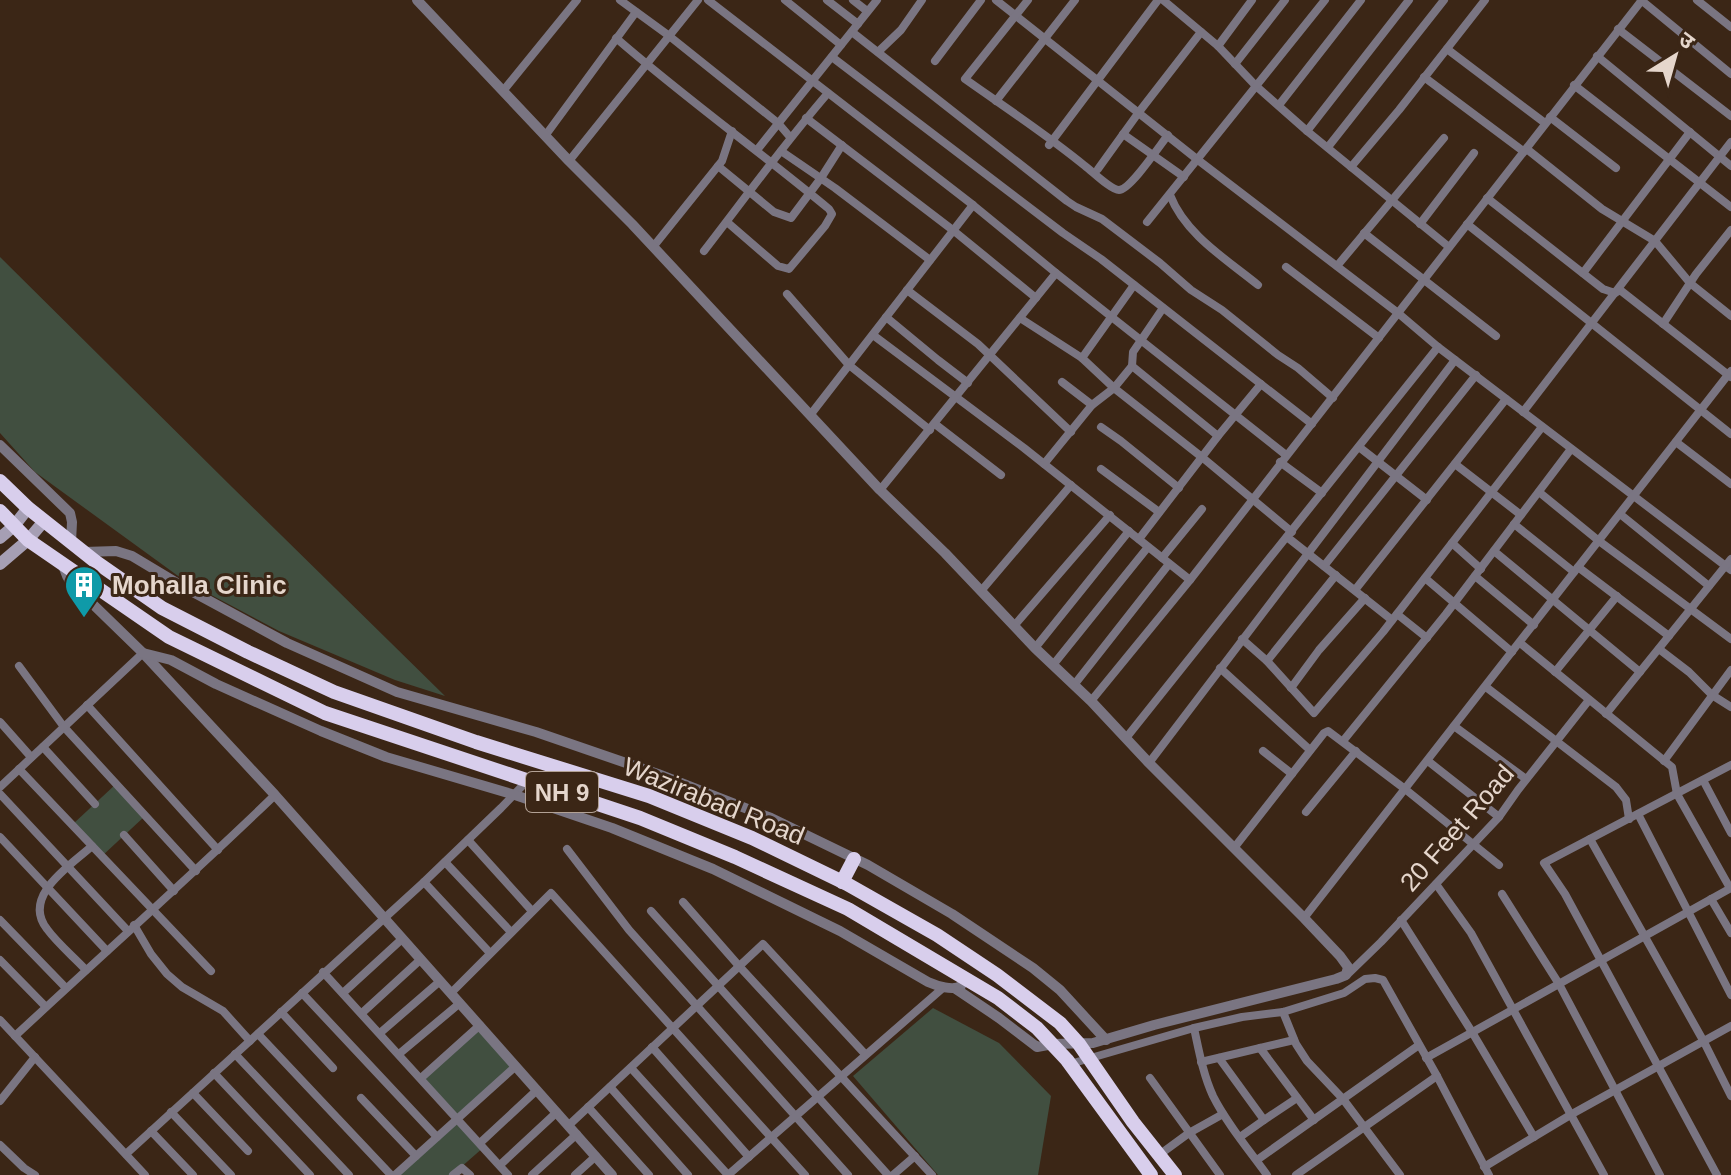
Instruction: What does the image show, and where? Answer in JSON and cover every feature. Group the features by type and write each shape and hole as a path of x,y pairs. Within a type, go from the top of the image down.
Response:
{"highway":[{"name":"Wazirabad Road","path":"0,481 44,521 162,608 248,652 334,692 476,742 649,796 752,838 842,882 937,935 1060,1023 1079,1044 1133,1122 1175,1175"},
{"name":"Wazirabad Road","path":"0,511 28,540 169,637 325,713 640,818 848,909 968,986 1008,1006 1037,1028 1070,1064 1151,1175"},
{"path":"842,882 854,859"},
{"path":"968,986 991,971"}],"main road":[{"path":"0,538 28,508"},
{"path":"1,561 28,540 44,521"}],"street":[{"path":"143,653 171,660 216,684 386,757 515,795 612,828 713,869 840,931 928,982 944,987 968,986 999,1018 1037,1047 1106,1040 1346,975 1348,967 1340,956 1304,918 880,490 417,0"},
{"path":"503,91 577,0"},
{"path":"620,0 778,123 790,137"},
{"path":"569,161 698,0"},
{"path":"708,0 973,205 1236,415 1322,493"},
{"path":"785,0 841,45"},
{"path":"827,0 878,52 1067,201 1102,219 1333,398"},
{"path":"853,0 867,11"},
{"path":"757,150 877,0"},
{"path":"878,52 901,30 922,0"},
{"path":"935,61 981,0"},
{"path":"996,0 1438,347 1633,497 1729,565 1606,714"},
{"path":"1028,0 965,79 1118,190 1123,190 1132,181 1168,135"},
{"path":"996,101 1075,0"},
{"path":"1051,142 1160,0 1218,46 1256,86 1307,131 1449,247"},
{"path":"1218,46 1252,0"},
{"path":"1235,64 1285,0"},
{"path":"1147,222 1325,0"},
{"path":"1279,105 1361,0"},
{"path":"1307,131 1409,0"},
{"path":"1328,147 1444,0"},
{"path":"1351,167 1485,0"},
{"path":"1628,0 1640,2 1731,74"},
{"path":"1697,0 1731,27"},
{"path":"1091,701 1333,398 1640,2"},
{"path":"545,136 636,12"},
{"path":"1618,29 1731,116"},
{"path":"1098,169 1201,32"},
{"path":"616,38 832,214 789,269 778,266 727,222"},
{"path":"1447,49 1616,168"},
{"path":"1597,56 1731,166"},
{"path":"832,57 1101,259 1312,424"},
{"path":"1424,77 1523,151 1528,150 1574,189 1622,223 1655,241 1690,283 1731,316"},
{"path":"1574,85 1731,207"},
{"path":"704,251 790,137 828,93"},
{"path":"806,118 1036,298"},
{"path":"653,247 722,161 732,131"},
{"path":"1583,273 1690,132"},
{"path":"1123,134 1184,177"},
{"path":"1337,266 1444,138"},
{"path":"1523,412 1731,142"},
{"path":"718,166 774,212 791,218 842,145"},
{"path":"781,151 930,260"},
{"path":"1420,224 1474,153"},
{"path":"1170,195 1176,210 1200,238 1258,285"},
{"path":"1304,918 1730,374 1620,290 1615,293 1603,289 1487,198"},
{"path":"811,414 973,205"},
{"path":"1467,224 1731,434"},
{"path":"1663,324 1731,230"},
{"path":"1364,233 1496,336"},
{"path":"1286,267 1379,338"},
{"path":"880,490 1056,273"},
{"path":"1082,358 1134,285"},
{"path":"907,290 990,356 1071,432"},
{"path":"787,294 849,365 1001,475"},
{"path":"1044,464 1092,405 1114,388 1132,366 1133,352 1163,308"},
{"path":"886,317 968,383"},
{"path":"1020,318 1082,358 1114,388 1252,499 1324,566 1365,598 1427,638"},
{"path":"873,335 1110,515 1190,580"},
{"path":"1126,738 1438,347"},
{"path":"1149,763 1455,360"},
{"path":"1132,366 1218,436"},
{"path":"1324,566 1476,375"},
{"path":"1062,382 1092,405"},
{"path":"1139,539 1261,384"},
{"path":"1355,590 1506,399"},
{"path":"1101,427 1179,488"},
{"path":"1242,639 1267,661 1314,713 1395,617 1542,427"},
{"path":"1676,442 1731,484"},
{"path":"0,445 70,513 71,542"},
{"path":"1359,447 1427,500"},
{"path":"1343,741 1427,638 1571,449"},
{"path":"1455,464 1521,515"},
{"path":"1101,469 1159,512"},
{"path":"981,591 1071,485"},
{"path":"1539,492 1599,541 1731,639"},
{"path":"1074,685 1202,509"},
{"path":"1620,514 1709,586"},
{"path":"1014,626 1110,515"},
{"path":"1514,524 1669,636"},
{"path":"1035,648 1129,531"},
{"path":"1452,543 1534,625"},
{"path":"1053,665 1148,547"},
{"path":"84,552 116,551 132,556 287,643 397,692 536,732 658,774 771,818 854,859 952,914 1033,968 1060,990 1106,1040"},
{"path":"1494,551 1640,672"},
{"path":"62,563 71,583 143,653 275,795 612,1175"},
{"path":"1267,661 1336,575"},
{"path":"1425,578 1512,652"},
{"path":"1555,672 1617,596"},
{"path":"1291,688 1319,650 1365,598"},
{"path":"1426,1058 1731,888 1677,794 1672,767 1520,643"},
{"path":"1659,649 1712,695 1731,707"},
{"path":"0,787 143,653"},
{"path":"19,666 64,727 196,871"},
{"path":"1220,668 1310,750"},
{"path":"1664,761 1731,670"},
{"path":"1486,687 1616,787 1626,800 1731,995"},
{"name":"20 Feet Road","path":"1346,975 1499,817 1589,700"},
{"path":"87,705 218,850"},
{"path":"0,722 31,757"},
{"path":"1454,726 1526,779"},
{"path":"1234,848 1328,731 1499,865"},
{"path":"43,747 95,804"},
{"path":"1263,751 1292,774"},
{"path":"1306,812 1356,751"},
{"path":"1428,761 1499,817"},
{"path":"1717,1175 1602,960 1558,881 1544,863 1731,765"},
{"path":"19,769 211,971"},
{"path":"126,1154 424,882 528,780"},
{"path":"1703,780 1731,833"},
{"path":"0,794 68,868 131,928 167,974 182,987 223,1011 250,1041"},
{"path":"15,1036 275,795"},
{"path":"124,835 174,891"},
{"path":"0,837 107,951"},
{"path":"1590,839 1731,1096"},
{"path":"468,840 532,911"},
{"path":"86,970 47,929 39,914 39,905 47,886 92,846"},
{"path":"567,849 629,930 848,1175"},
{"path":"445,862 511,932"},
{"path":"424,882 490,953"},
{"path":"1436,884 1471,933 1604,1175"},
{"path":"451,993 551,893 805,1175"},
{"path":"1502,894 1559,984 1660,1175"},
{"path":"1711,899 1731,933"},
{"path":"683,902 932,1175"},
{"path":"651,911 816,1097 891,1175 915,1156"},
{"path":"0,920 66,988"},
{"path":"1401,920 1534,1137"},
{"path":"343,993 402,939"},
{"path":"569,1125 763,944 865,1054"},
{"path":"0,960 46,1007"},
{"path":"362,1013 420,960"},
{"path":"323,972 508,1175"},
{"path":"1070,1064 1194,1028 1283,1012 1344,993 1365,979 1383,980 1486,1171 1572,1114 1731,1026"},
{"path":"380,1033 439,982"},
{"path":"631,1068 728,1175 944,987"},
{"path":"302,993 437,1137"},
{"path":"399,1054 460,1003"},
{"path":"281,1012 333,1068"},
{"path":"1283,1012 1294,1040 1307,1061 1343,1099 1400,1175"},
{"path":"0,1020 145,1175"},
{"path":"421,1078 480,1025"},
{"path":"1194,1028 1201,1062 1215,1098 1267,1175"},
{"path":"258,1034 393,1175 516,1066"},
{"path":"1201,1062 1294,1040"},
{"path":"1257,1160 1419,1045"},
{"path":"652,1047 749,1157"},
{"path":"1260,1048 1314,1120"},
{"path":"235,1054 349,1175"},
{"path":"0,1101 35,1057"},
{"path":"1219,1058 1264,1120"},
{"path":"214,1073 310,1175"},
{"path":"1296,1175 1307,1172 1437,1076"},
{"path":"1150,1078 1220,1175"},
{"path":"610,1087 688,1175"},
{"path":"480,1143 537,1090"},
{"path":"193,1093 248,1151"},
{"path":"361,1098 416,1156"},
{"path":"1240,1137 1297,1098"},
{"path":"588,1107 649,1175"},
{"path":"171,1112 231,1175"},
{"path":"500,1165 557,1112"},
{"path":"1159,1155 1223,1114"},
{"path":"151,1131 193,1175"},
{"path":"532,1175 577,1134"},
{"path":"0,1145 35,1175"},
{"path":"575,1175 596,1156"},
{"path":"453,1175 462,1168 470,1175"}],"green space":[{"path":"0,257 445,696 395,680 279,631 185,581 35,472 0,433"},
{"path":"116,784 145,816 102,856 73,824"},
{"path":"933,1008 999,1043 1051,1096 1038,1175 938,1175 853,1076"},
{"path":"480,1025 516,1066 458,1118 484,1147 452,1175 395,1175 457,1119 421,1078"}],"place":[{"name":"Mohalla Clinic","path":"84,619"}]}
